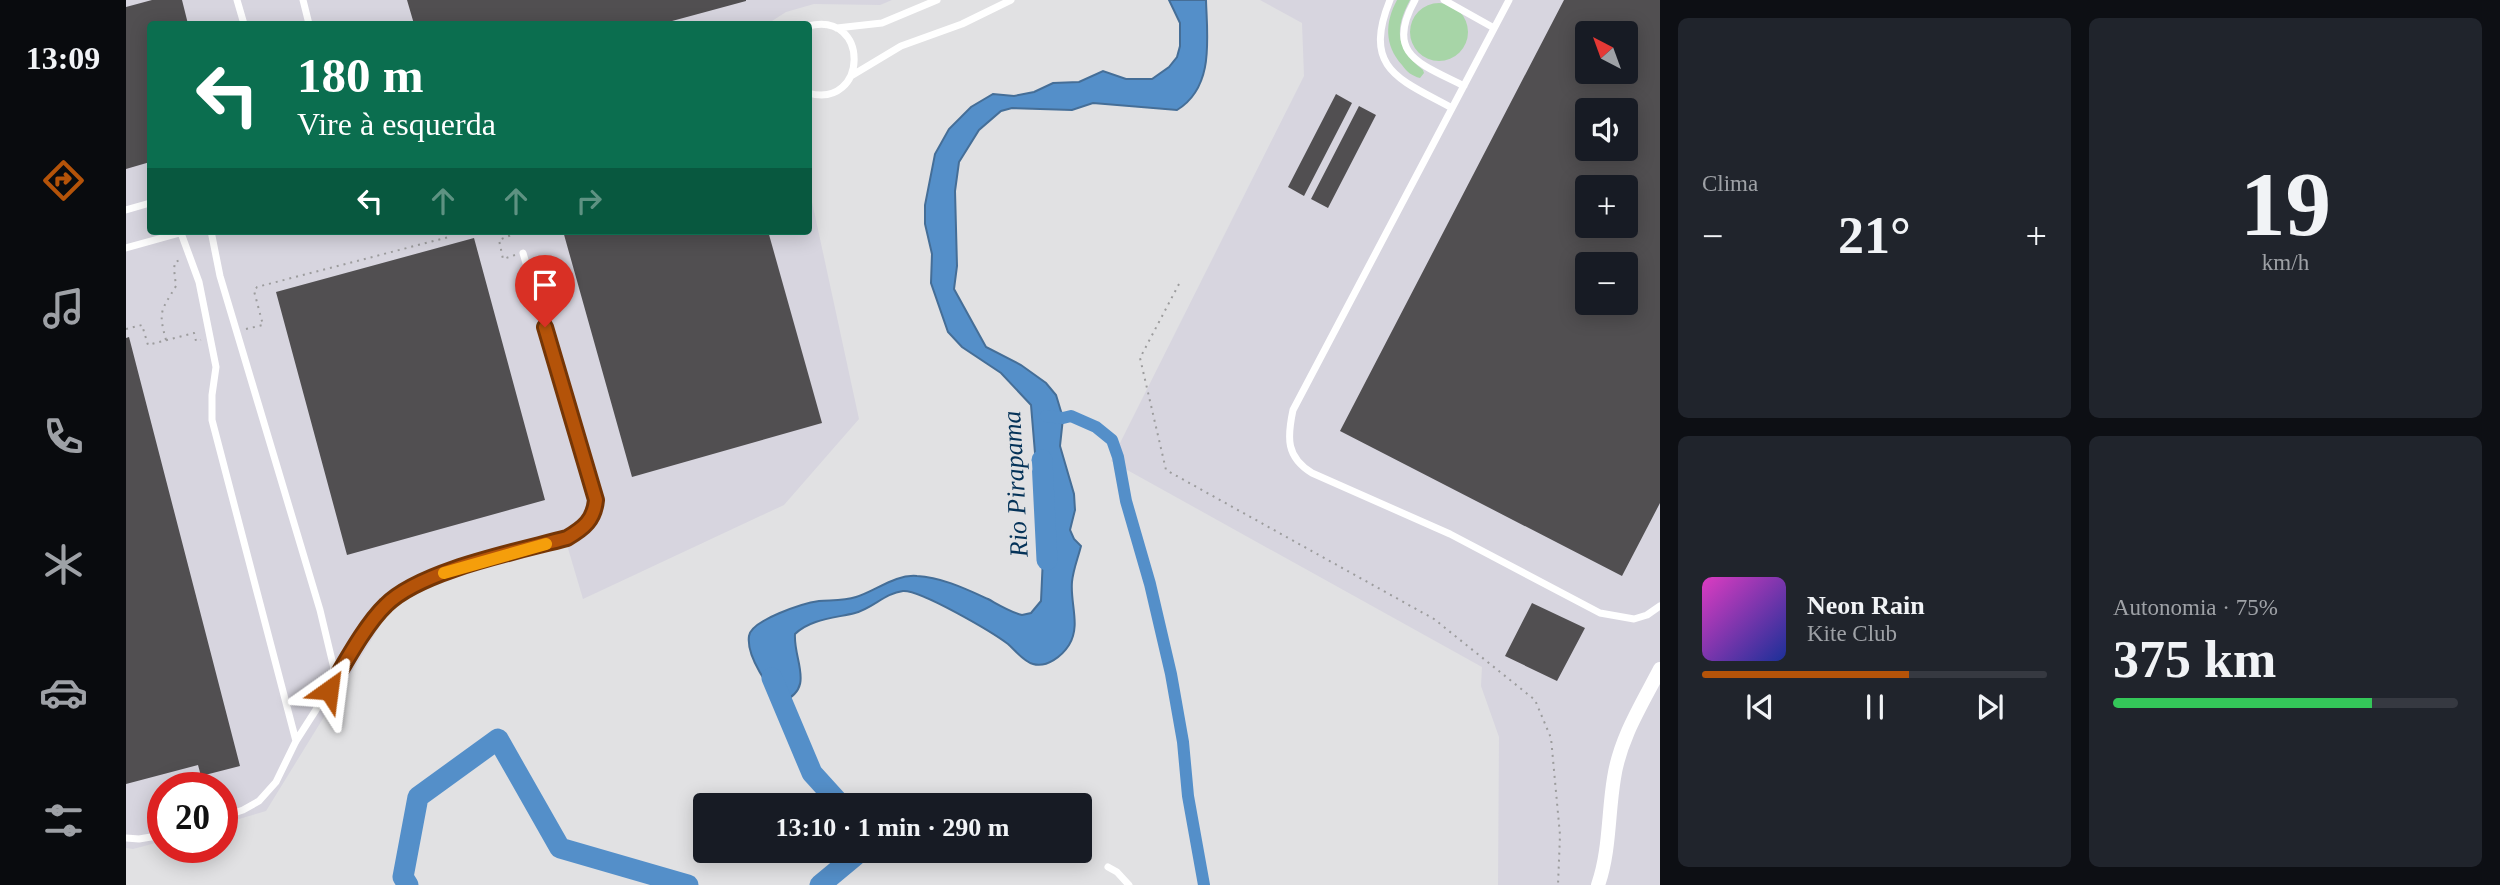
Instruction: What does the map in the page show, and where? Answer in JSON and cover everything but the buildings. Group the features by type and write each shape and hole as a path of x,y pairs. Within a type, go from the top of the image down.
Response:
{"street":[{"path":"1598,885 1618,758 1631,723 1660,669"}],"lane":[{"path":"237,0 243,21"},
{"path":"303,0 308,21"},
{"path":"836,28 882,23 937,0"},
{"path":"812,93 825,95 836,91 851,76 901,46 961,24 1011,0"},
{"path":"1390,0 1380,24 1379,34 1385,60 1394,74 1452,108"},
{"path":"1415,0 1403,26 1403,40 1409,52 1419,64 1464,86"},
{"path":"1444,0 1494,28"},
{"path":"1509,0 1293,411 1288,433 1293,453 1301,466 1312,473 1450,534 1600,613 1634,619 1647,615 1660,606"},
{"path":"812,26 827,24 846,34 855,54 851,76"},
{"path":"126,210 147,204"},
{"path":"126,248 173,235"},
{"path":"185,235 199,282 216,367 212,420 296,741"},
{"path":"212,235 220,276 320,610 337,677"},
{"path":"238,810 259,800 276,782 296,741 387,603 413,586 440,574 567,538 582,530 595,515 596,500 523,253"},
{"path":"126,838 147,838"},
{"path":"1108,867 1129,885"}],"path":[{"path":"236,331 263,325 255,289 449,235"},
{"path":"511,235 499,240 503,259 523,253"},
{"path":"166,341 160,319 161,310 176,286 175,262 190,256"},
{"path":"1179,284 1140,358 1166,470 1434,619 1535,700 1550,738 1560,835 1558,885"},
{"path":"126,329 142,326 148,345 194,333 197,341 210,337"}],"shaded area":[{"path":"126,0 892,0 880,5 814,4 786,12 772,21 147,21 147,235 812,235 812,202 859,419 784,505 583,599 567,545 435,582 391,608 266,811 238,819 238,772 147,772 147,845 126,848"},
{"path":"1260,0 1660,0 1660,885 1498,885 1499,737 1481,686 1482,667 1111,461 1304,76 1302,23"}],"green space":[{"path":"1397,0 1410,0 1401,20 1400,38 1407,54 1423,70 1420,78 1404,67 1389,41 1390,17"},
{"path":"1439,3 1450,5 1463,16 1468,32 1466,43 1455,56 1439,61 1428,59 1415,48 1410,32 1412,21 1423,8"}],"water":[{"path":"1169,0 1206,0 1207,45 1203,75 1198,88 1177,110 1093,103 1072,110 1012,108 1001,111 979,130 959,162 955,191 957,266 954,289 986,347 1021,365 1046,383 1056,395 1063,418 1060,446 1074,494 1075,510 1070,530 1081,546 1072,582 1075,622 1069,645 1054,660 1038,665 1029,663 1008,644 940,604 912,592 896,592 861,611 815,622 795,634 801,681 792,696 782,702 760,672 749,644 752,630 779,613 812,602 856,597 893,580 909,576 953,584 1022,615 1031,613 1041,601 1042,544 1050,522 1052,504 1037,477 1031,405 1001,373 962,347 948,332 931,283 932,254 925,224 925,205 935,154 949,129 971,107 993,94 1014,96 1034,92 1053,83 1079,82 1103,71 1126,79 1152,79 1169,67 1177,57 1180,46 1180,23"}],"waterway":[{"path":"1046,416 1071,416 1096,427 1112,440 1118,457 1126,501 1150,584 1171,674 1204,885"},
{"name":"Rio Pirapama","path":"1042,460 1047,560"},
{"name":"Rio Pirapama","path":"772,678 812,773 830,793"},
{"name":"Rio Pirapama","path":"408,885 403,877 418,797 498,739 560,848 688,885"},
{"name":"Rio Pirapama","path":"820,885 847,863"}],"slow traffic":[{"path":"444,573 546,544"}],"route":[{"path":"329,690 387,603 413,586 440,574 567,538 582,530 595,515 596,500 545,327"}]}
